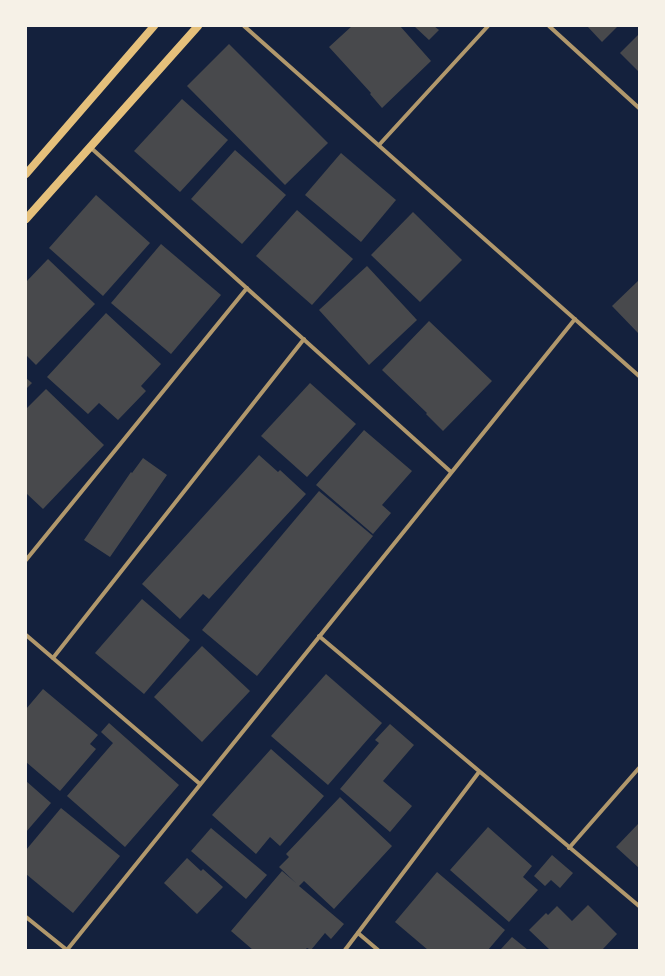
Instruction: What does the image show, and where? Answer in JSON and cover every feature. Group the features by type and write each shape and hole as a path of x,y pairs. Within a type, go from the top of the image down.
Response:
{"main road":[{"path":"26,174 154,26"},
{"path":"26,219 198,26"}],"street":[{"path":"244,26 639,376"},
{"path":"379,145 488,26"},
{"path":"549,26 639,108"},
{"path":"89,147 451,472"},
{"path":"26,560 247,288"},
{"path":"26,917 67,950 451,472 576,319"},
{"path":"53,658 304,339"},
{"path":"26,635 200,784"},
{"path":"319,636 639,906"},
{"path":"570,848 639,768"},
{"path":"345,950 479,772"},
{"path":"358,934 378,950"}],"building":[{"path":"352,26 400,26 431,61 382,108 370,94 371,93 329,47"},
{"path":"414,26 434,26 439,30 429,40"},
{"path":"587,26 618,26 602,42"},
{"path":"639,34 639,72 620,53"},
{"path":"229,44 328,143 285,185 187,86"},
{"path":"182,99 228,140 180,192 134,151"},
{"path":"235,150 286,195 242,244 191,199"},
{"path":"341,153 396,200 361,242 305,195"},
{"path":"96,195 150,243 103,296 49,248"},
{"path":"297,210 353,259 312,305 256,256"},
{"path":"413,212 462,260 420,302 371,255"},
{"path":"161,244 221,295 171,354 111,303"},
{"path":"48,259 95,304 36,365 26,355 26,282"},
{"path":"367,266 417,320 369,365 319,310"},
{"path":"639,280 639,334 612,306"},
{"path":"106,313 161,364 141,386 146,391 118,420 99,403 88,414 47,377"},
{"path":"429,321 492,381 443,431 426,414 427,413 382,370"},
{"path":"26,378 32,383 26,389"},
{"path":"310,383 356,424 307,477 261,436"},
{"path":"46,389 104,445 43,509 26,493 26,409"},
{"path":"364,430 412,471 382,505 391,513 373,534 316,485"},
{"path":"259,455 278,472 280,470 306,494 209,599 203,594 180,619 142,584"},
{"path":"143,458 167,475 110,557 84,540 131,472 132,473"},
{"path":"319,491 373,536 257,676 202,630"},
{"path":"142,599 190,640 144,694 95,653"},
{"path":"202,646 250,691 202,742 154,697"},
{"path":"326,674 382,723 328,785 271,736"},
{"path":"43,689 98,735 90,744 96,749 60,791 26,762 26,709"},
{"path":"109,723 179,785 125,847 67,796 113,743 101,732"},
{"path":"390,724 414,745 383,781 412,806 390,832 340,789 379,743 375,740"},
{"path":"271,749 324,796 280,846 270,837 256,854 212,815"},
{"path":"26,781 51,803 26,832"},
{"path":"340,797 392,846 334,909 304,881 299,886 344,924 331,939 325,933 311,950 307,948 305,950 253,950 231,931 282,871 296,883 279,867 289,857 286,854"},
{"path":"61,808 120,856 73,913 26,874 26,850"},
{"path":"639,823 639,868 616,847"},
{"path":"488,827 532,866 523,877 538,890 509,922 450,870"},
{"path":"211,828 267,875 246,899 191,851"},
{"path":"552,855 573,873 560,888 551,880 545,886 534,876"},
{"path":"187,858 201,871 203,869 223,887 197,914 164,883"},
{"path":"437,872 505,930 488,950 428,950 395,922"},
{"path":"588,905 617,934 602,950 550,950 529,930 546,913 548,915 557,906 572,921"},
{"path":"512,937 528,950 500,950"}]}
